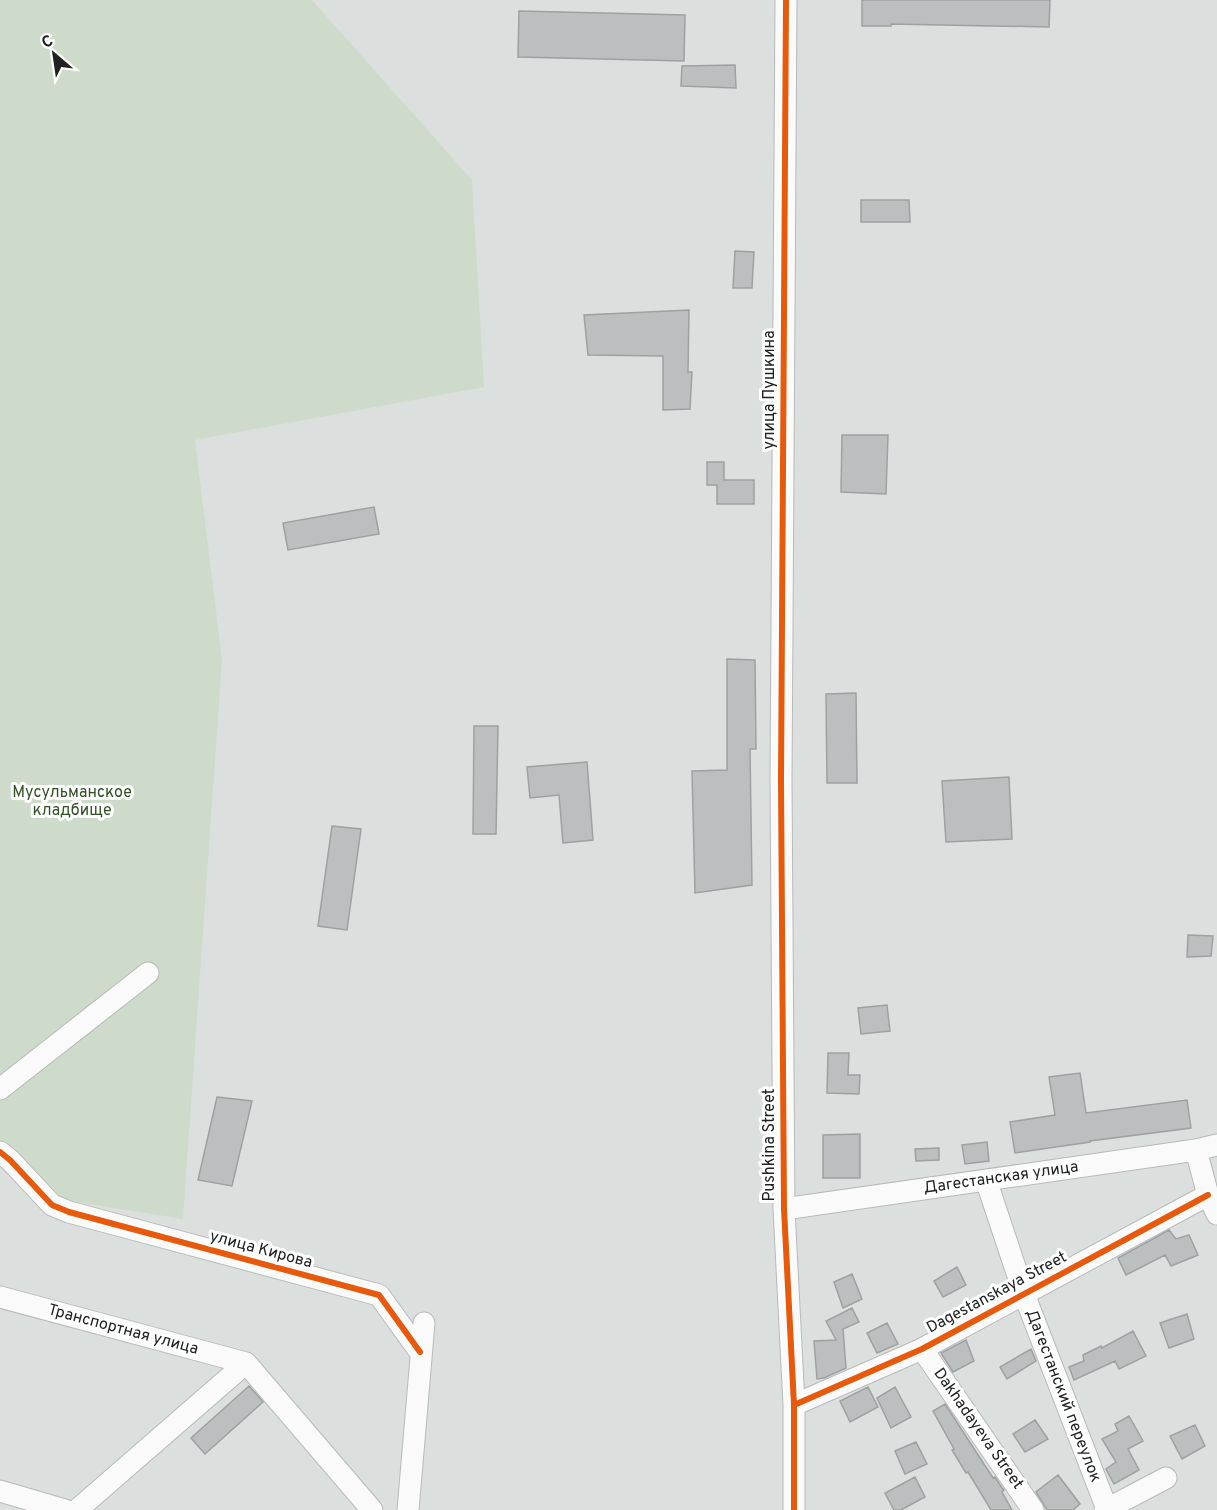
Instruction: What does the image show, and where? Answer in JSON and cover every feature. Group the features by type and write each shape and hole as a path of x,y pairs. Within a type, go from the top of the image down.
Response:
{"street":[{"name":"Pushkina Street","path":"786,0 781,780 784,1209 794,1405 794,1510"},
{"path":"0,1089 148,973"},
{"name":"Дагестанская улица","path":"784,1209 1196,1149 1217,1144"},
{"path":"1196,1149 1208,1194 1217,1214"},
{"name":"улица Кирова","path":"0,1152 52,1205 69,1212 379,1295 420,1353"},
{"name":"Дагестанский переулок","path":"986,1180 1024,1294 1106,1510"},
{"name":"Dagestanskaya Street","path":"794,1405 922,1348 1208,1194"},
{"name":"Транспортная улица","path":"0,1297 246,1363"},
{"path":"408,1510 424,1323"},
{"name":"Dakhadayeva Street","path":"922,1348 1033,1510"},
{"path":"77,1510 246,1363 372,1510"},
{"path":"1106,1510 1166,1478"},
{"path":"0,1491 66,1510"}],"green space":[{"name":"Мусульманское кладбище","path":"0,0 312,0 472,180 484,387 195,440 222,660 183,1219 26,1194 0,1167"}],"building":[{"path":"862,0 1050,0 1049,27 891,24 891,26 862,26"},
{"path":"519,11 685,15 684,61 518,57"},
{"path":"735,65 736,88 681,86 682,66"},
{"path":"861,200 909,200 910,222 861,222"},
{"path":"735,251 754,252 752,288 733,288"},
{"path":"689,310 688,372 692,372 690,409 663,410 663,356 588,355 584,315"},
{"path":"842,435 888,435 886,494 841,492"},
{"path":"707,462 724,462 724,480 754,480 754,504 717,504 717,485 707,485"},
{"path":"374,507 379,534 288,550 283,523"},
{"path":"727,659 755,660 756,749 750,749 752,885 695,893 692,771 727,770"},
{"path":"856,693 857,783 827,783 826,694"},
{"path":"474,726 498,726 496,834 473,834"},
{"path":"587,762 593,840 563,843 559,795 530,798 527,767"},
{"path":"1009,777 1012,839 946,842 942,781"},
{"path":"332,826 361,829 347,930 318,926"},
{"path":"1188,935 1213,936 1211,956 1187,957"},
{"path":"887,1005 890,1031 861,1034 858,1008"},
{"path":"828,1053 849,1053 848,1075 860,1075 859,1094 827,1093"},
{"path":"1080,1073 1086,1113 1187,1100 1191,1128 1015,1153 1010,1122 1055,1115 1049,1077"},
{"path":"217,1097 252,1101 232,1186 198,1180"},
{"path":"860,1134 860,1178 823,1178 823,1135"},
{"path":"987,1142 989,1161 965,1164 962,1145"},
{"path":"939,1148 939,1160 916,1161 915,1149"},
{"path":"1169,1230 1176,1239 1189,1235 1198,1255 1171,1266 1165,1255 1126,1275 1118,1258"},
{"path":"957,1267 966,1285 943,1297 934,1281"},
{"path":"852,1274 862,1299 843,1308 834,1282"},
{"path":"852,1308 859,1322 843,1329 846,1368 817,1379 814,1341 836,1340 826,1321"},
{"path":"1187,1314 1194,1339 1169,1348 1160,1323"},
{"path":"887,1323 898,1344 877,1353 867,1333"},
{"path":"1133,1331 1146,1356 1119,1369 1115,1361 1074,1380 1069,1367 1084,1361 1083,1355 1101,1346 1102,1348"},
{"path":"966,1340 974,1361 953,1372 941,1353"},
{"path":"1031,1349 1036,1361 1007,1379 1000,1367"},
{"path":"249,1386 263,1402 205,1454 191,1438"},
{"path":"868,1387 878,1407 850,1422 840,1401"},
{"path":"895,1387 911,1417 891,1428 877,1398"},
{"path":"945,1404 993,1478 995,1477 1004,1490 1002,1492 1012,1510 991,1510 968,1472 966,1473 933,1411"},
{"path":"1129,1416 1143,1441 1128,1449 1139,1470 1114,1484 1106,1469 1116,1462 1102,1439 1118,1431 1115,1424"},
{"path":"1035,1420 1048,1439 1025,1452 1013,1434"},
{"path":"1195,1425 1205,1446 1182,1459 1170,1436"},
{"path":"916,1442 927,1464 905,1474 895,1451"},
{"path":"1058,1475 1080,1504 1073,1510 1047,1510 1036,1492"},
{"path":"915,1477 925,1497 901,1510 894,1510 885,1493"}],"cycle path":[{"name":"улица Пушкина","path":"786,0 781,780 784,1209 794,1405 794,1510"},
{"path":"0,1152 52,1205 69,1212 379,1295 420,1352"},
{"path":"794,1405 922,1349 1208,1195"}]}
